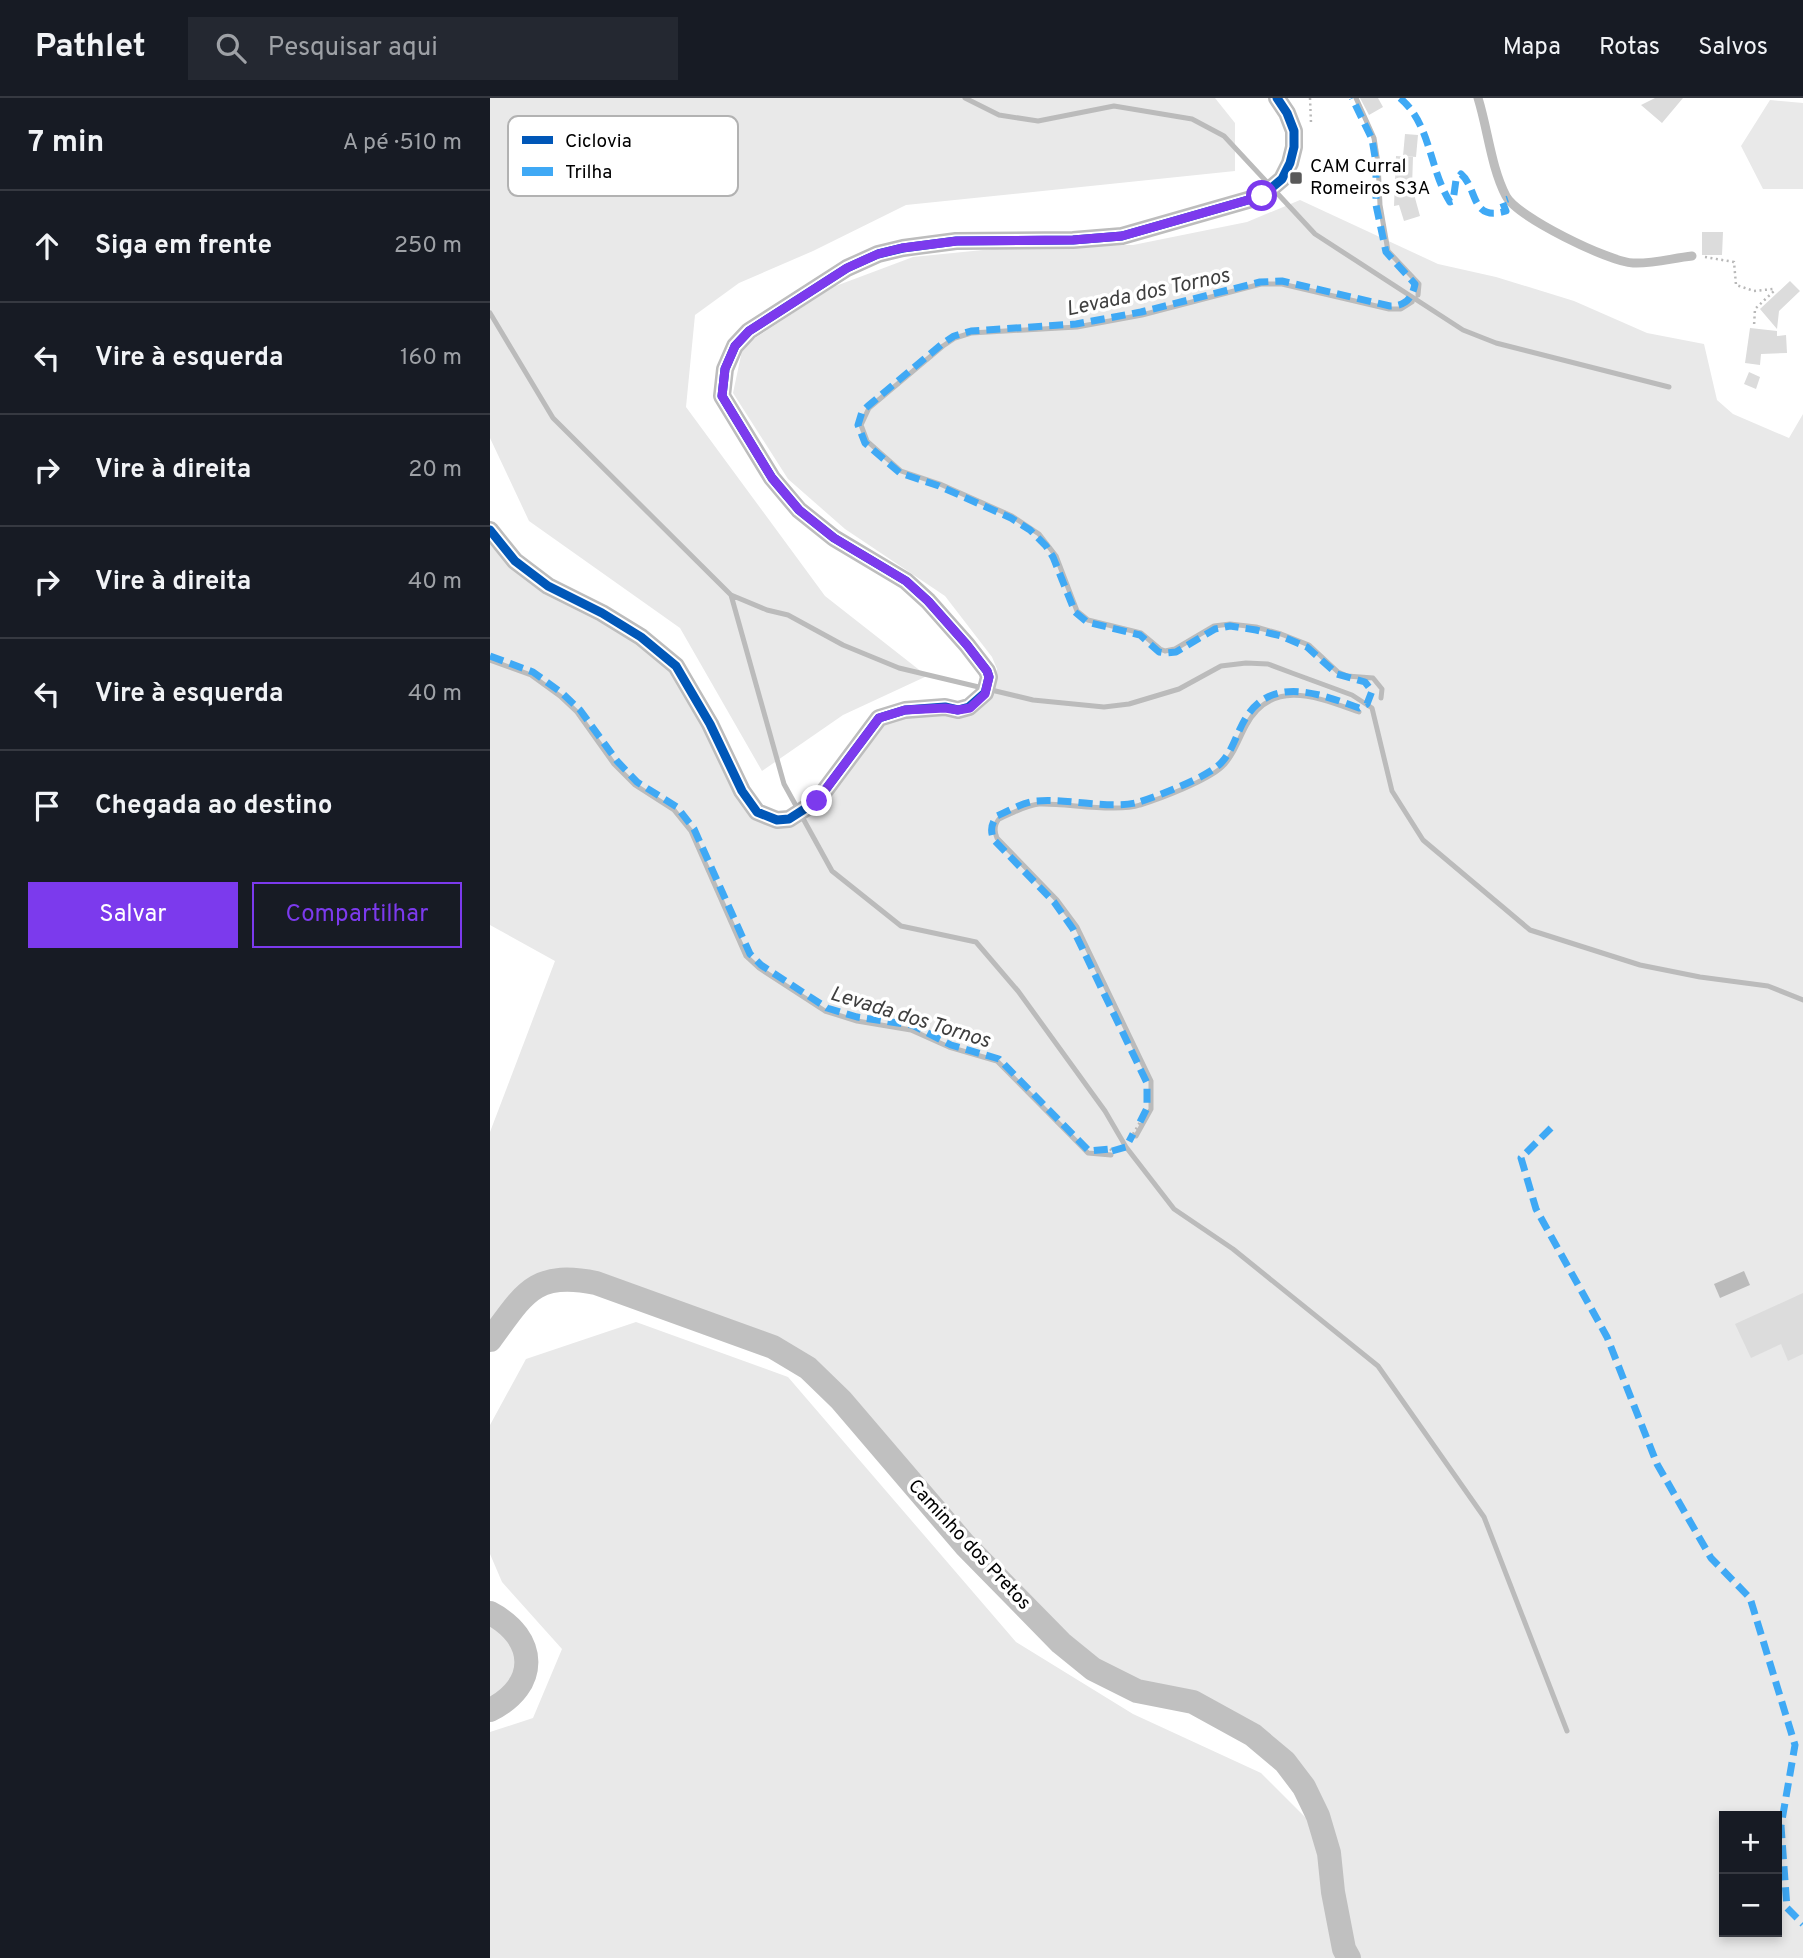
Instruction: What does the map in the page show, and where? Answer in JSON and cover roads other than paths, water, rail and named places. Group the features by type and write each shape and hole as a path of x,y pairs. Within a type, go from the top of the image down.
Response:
{"main road":[{"name":"Caminho dos Pretos","path":"490,1340 518,1302 536,1285 572,1278 596,1283 773,1347 808,1367 841,1400 965,1545 1061,1643 1093,1668 1137,1690 1193,1702 1253,1735 1285,1762 1304,1787 1318,1816 1329,1853 1344,1949 1349,1958"},
{"path":"490,1613 504,1621 522,1639 526,1657 523,1676 515,1692 501,1705 490,1710"}],"street":[{"path":"490,530 515,561 548,586 602,613 641,637 676,666 710,724 742,791 757,812 777,820 789,819 817,801 879,718 905,710 970,708 985,694 989,682 987,671 928,601 906,581 834,538 799,510 772,478 722,396 725,369 735,346 749,331 847,268 878,254 957,241 1073,240 1122,236 1266,193 1282,179 1290,163 1294,131 1287,113 1276,98"}],"lane":[{"path":"1478,98 1491,142 1496,172 1507,199 1521,213 1615,260 1647,262 1692,256"}],"waterway":[{"path":"965,98 999,115 1038,121 1114,106 1192,119 1224,136 1315,234 1463,330 1496,343 1669,387"},
{"name":"Levada dos Tornos","path":"1356,98 1374,138 1380,205 1388,251 1419,284 1418,295"},
{"name":"Levada dos Tornos","path":"1381,698 1382,689 1373,678 1347,676 1338,672 1309,645 1256,627 1230,624 1214,626 1175,649 1165,651 1141,633 1088,620 1077,611 1056,556 1039,534 1012,516 940,484 901,471 867,441 861,425 869,408 943,346 955,338 971,333 1077,327 1142,315 1261,284 1282,284 1389,309 1401,309 1412,302"},
{"path":"490,313 553,418 731,595 784,784 832,871 901,926 976,942 1018,991 1105,1111 1126,1147 1174,1209 1233,1249 1378,1366 1484,1517 1567,1731"},
{"path":"731,595 767,610 788,615 843,645 899,668 1033,700 1104,707 1129,704 1179,689 1221,666 1246,663 1268,664 1352,695 1372,708 1392,791 1423,840 1530,930 1640,965 1700,977 1768,986 1803,1000"},
{"name":"Levada dos Tornos","path":"490,660 531,675 560,696 577,712 614,764 635,785 674,810 691,831 746,956 759,968 825,1011 857,1021 911,1030 949,1047 997,1061 1088,1153 1111,1155"},
{"name":"Levada dos Tornos","path":"1136,1136 1151,1109 1151,1081 1077,927 1057,900 997,838 996,824 999,819 1039,804 1130,807 1183,789 1222,767 1257,711 1269,701 1283,696 1313,697 1359,712"}],"place":[{"name":"CAM Curral Romeiros S3A","path":"1296,178"}]}
